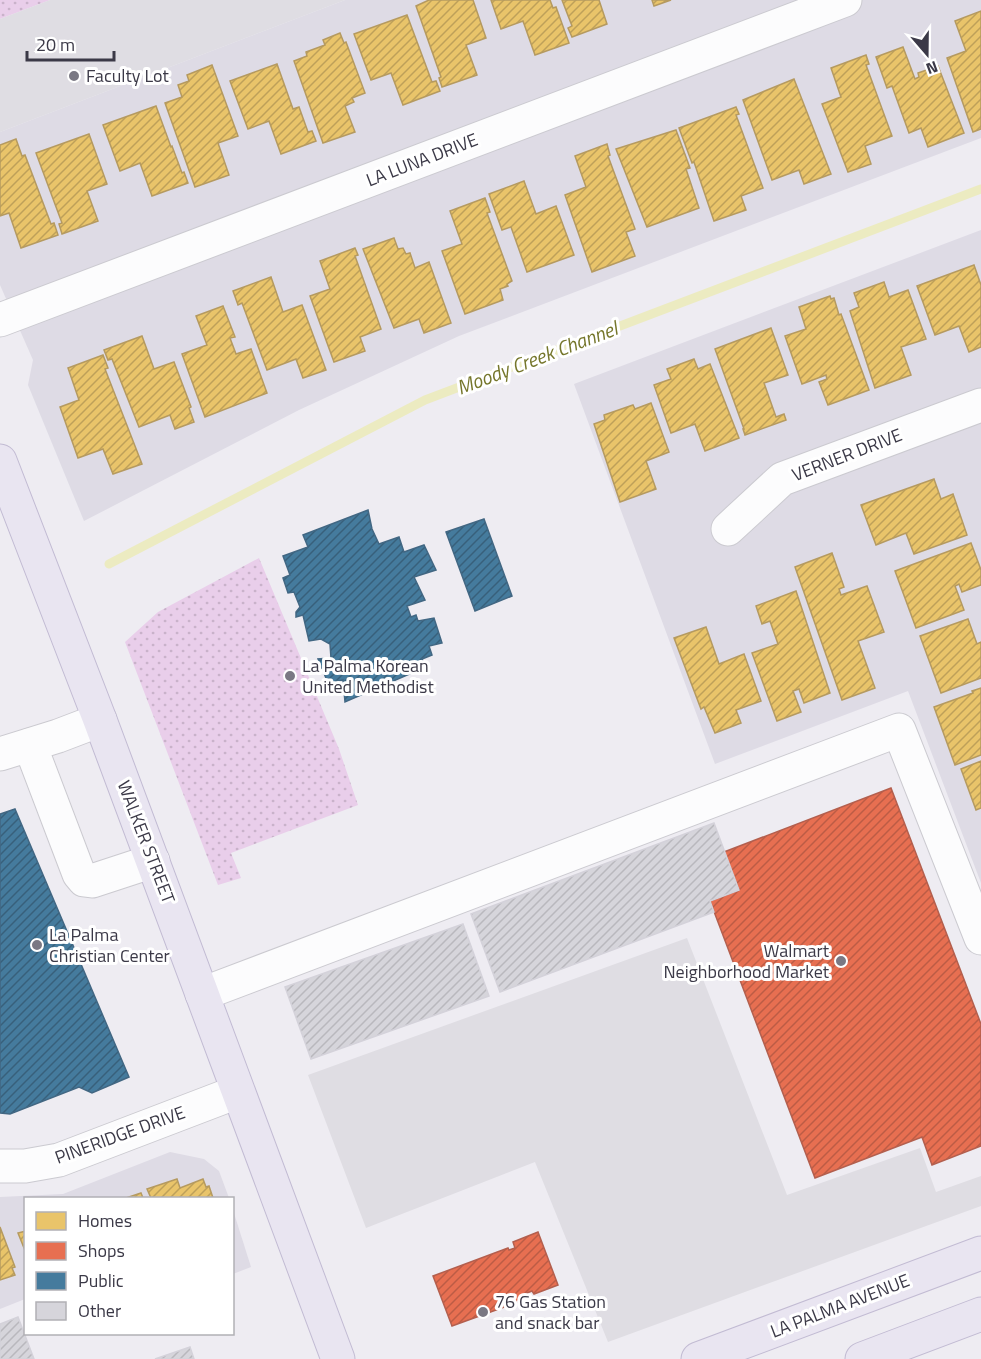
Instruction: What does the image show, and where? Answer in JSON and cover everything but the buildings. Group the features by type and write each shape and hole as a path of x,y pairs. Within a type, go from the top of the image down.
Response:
{"main road":[{"name":"WALKER STREET","path":"0,461 100,720 338,1359"},
{"name":"LA PALMA AVENUE","path":"698,1359 981,1253"},
{"path":"862,1359 981,1314"}],"street":[{"name":"LA LUNA DRIVE","path":"0,321 845,0"},
{"name":"VERNER DRIVE","path":"728,529 782,479 980,406"},
{"path":"100,720 15,749 84,880 92,881 153,861"},
{"path":"202,994 899,730 981,938"},
{"name":"PINERIDGE DRIVE","path":"0,1166 25,1166 59,1160 237,1092"}],"shaded area":[{"path":"0,0 50,0 0,19"},
{"name":"Faculty Lot","path":"50,0 345,0 0,132 0,19"},
{"path":"345,0 981,0 981,138 459,336 299,410 84,521 28,385 33,360 0,285 0,132"},
{"path":"981,230 981,883 908,691 715,764 574,384"},
{"path":"259,558 339,749 358,805 231,853 241,878 218,885 125,642 158,612"},
{"path":"687,938 787,1195 920,1148 936,1192 981,1176 981,1206 608,1342 535,1162 366,1228 308,1075"},
{"path":"170,1152 204,1159 219,1171 229,1197 24,1197 24,1299 0,1309 0,1197 63,1194"},
{"path":"234,1213 251,1267 234,1273"}],"waterway":[{"name":"Moody Creek Channel","path":"109,564 425,400 981,189"}],"place":[{"name":"Faculty Lot","path":"74,76"},
{"name":"La Palma Korean United Methodist","path":"290,676"},
{"name":"La Palma Christian Center","path":"37,945"},
{"name":"Walmart Neighborhood Market","path":"841,961"},
{"name":"76 Gas Station and snack bar","path":"483,1312"}]}
